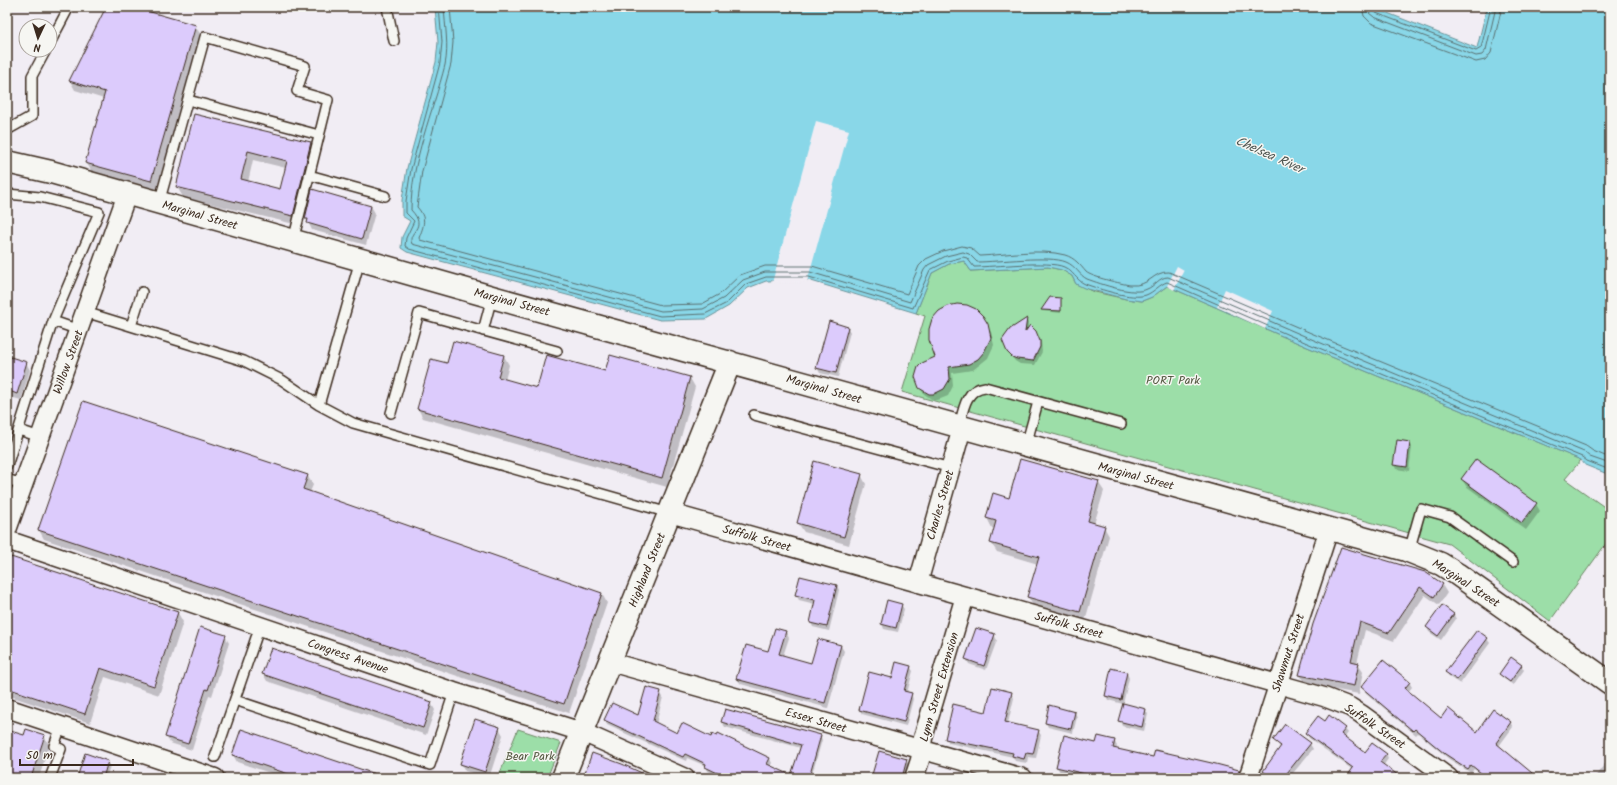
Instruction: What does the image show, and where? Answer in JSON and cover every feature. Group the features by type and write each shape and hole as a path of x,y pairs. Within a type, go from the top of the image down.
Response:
{"main road":[{"name":"Marginal Street","path":"7,162 51,172 492,297 1409,551 1441,564 1457,574 1610,684"},
{"name":"Highland Street","path":"563,778 730,362"}],"street":[{"name":"Willow Street","path":"7,530 80,330 127,194"},
{"name":"Charles Street","path":"918,583 951,468 961,427"},
{"name":"Suffolk Street","path":"670,513 1324,697 1350,707 1449,778"},
{"name":"Shawmut Street","path":"1248,778 1329,529"},
{"name":"Congress Avenue","path":"7,540 454,692 582,732 685,778"},
{"name":"Lynn Street Extension","path":"914,778 923,738 965,596"},
{"name":"Essex Street","path":"610,662 1023,778"},
{"path":"7,708 215,778"}],"lane":[{"path":"58,28 69,7"},
{"path":"387,7 394,41"},
{"path":"159,203 205,37 305,66 297,91 328,100 293,241"},
{"path":"7,130 32,116 32,76 42,58"},
{"path":"188,100 319,135"},
{"path":"309,175 385,196"},
{"path":"7,194 40,197 99,212 53,321 7,466"},
{"path":"319,405 360,260"},
{"path":"131,326 142,292"},
{"path":"483,331 492,297"},
{"path":"85,312 244,360 282,380 319,405 353,424 652,506 670,513"},
{"path":"391,413 419,313 557,351"},
{"path":"53,321 80,330"},
{"path":"961,427 968,398 979,388 985,387 1121,424"},
{"path":"1026,445 1038,402"},
{"path":"754,415 951,468"},
{"path":"19,430 40,437"},
{"path":"7,479 24,485"},
{"path":"1409,551 1422,509 1450,517 1513,562"},
{"path":"216,756 260,626"},
{"path":"235,700 430,765 454,692"},
{"path":"50,778 61,749 54,746 61,726"}],"green space":[{"name":"PORT Park","path":"964,261 971,271 1048,267 1062,270 1072,276 1076,284 1095,292 1142,301 1152,297 1167,286 1305,346 1581,460 1565,479 1610,511 1610,538 1550,621 1449,544 902,392 925,316 916,313 932,273 949,264"},
{"name":"Bear Park","path":"518,729 561,743 547,778 498,778"}],"water":[{"name":"Chelsea River","path":"435,7 1372,7 1477,48 1487,7 1610,7 1610,475 1585,465 1581,460 1305,346 1167,286 1152,297 1142,301 1126,299 1084,288 1076,284 1072,276 1062,270 1048,267 971,271 964,261 949,264 932,273 916,313 808,280 766,281 748,288 729,306 706,319 660,320 407,252 401,248 402,237 410,221 402,216 402,200 407,168 436,62 438,42"}],"pier":[{"path":"816,121 849,130 807,282 772,283"},
{"path":"1177,266 1184,270 1174,290 1167,286"},
{"path":"1225,289 1273,311 1265,329 1217,307"}],"building":[{"path":"106,7 133,7 196,25 151,181 85,163 105,92 69,81"},
{"path":"194,114 311,142 293,216 176,187","holes":["248,151 287,161 280,189 241,179"]},
{"path":"312,189 371,206 362,239 307,223 308,219 305,219"},
{"path":"1050,297 1061,298 1061,311 1041,310"},
{"path":"957,304 967,305 976,309 983,316 988,324 991,338 984,352 978,359 969,364 949,367 950,379 944,389 934,394 929,394 919,388 915,377 918,367 922,363 935,357 929,340 929,329 932,319 939,311 948,306"},
{"path":"1027,318 1025,332 1030,325 1036,331 1040,341 1040,347 1033,361 1012,357 1007,352 1002,340 1010,329"},
{"path":"829,321 848,327 836,373 816,368"},
{"path":"453,341 504,355 498,377 537,388 546,355 605,371 610,355 690,377 662,478 417,409 431,359 447,363"},
{"path":"7,356 27,362 17,394 7,390"},
{"path":"83,401 308,475 303,489 602,593 564,704 38,530"},
{"path":"1397,440 1410,442 1407,467 1393,465"},
{"path":"1020,459 1099,481 1088,521 1105,526 1080,612 1027,597 1039,557 990,543 996,521 986,518 993,493 1009,498"},
{"path":"1476,459 1537,503 1522,523 1461,479"},
{"path":"814,461 862,474 844,537 797,523"},
{"path":"1341,547 1425,572 1443,584 1434,597 1420,587 1389,633 1360,622 1351,661 1359,663 1354,686 1299,675 1313,624"},
{"path":"11,557 178,612 154,686 100,668 85,714 7,688 7,567"},
{"path":"800,576 837,585 827,627 810,623 815,600 795,595"},
{"path":"887,600 902,604 896,628 881,624"},
{"path":"1442,605 1454,614 1438,636 1426,627"},
{"path":"200,627 226,635 188,744 165,737"},
{"path":"775,628 786,631 779,654 811,663 818,639 841,645 825,703 736,679 746,645 768,651"},
{"path":"976,628 995,634 984,666 965,659"},
{"path":"1477,630 1488,638 1457,680 1445,672"},
{"path":"271,648 432,702 423,728 262,674"},
{"path":"1511,657 1522,665 1510,682 1499,674"},
{"path":"1383,660 1410,682 1405,688 1441,718 1448,708 1477,732 1493,709 1511,722 1496,743 1538,778 1487,778 1471,765 1468,769 1445,754 1415,729 1413,731 1361,687"},
{"path":"896,662 911,666 904,691 912,693 904,722 859,710 869,672 892,678"},
{"path":"1111,668 1127,672 1121,700 1105,696"},
{"path":"646,687 661,691 653,721 677,733 682,723 711,737 712,734 717,736 718,733 770,758 767,764 791,775 801,745 721,722 725,709 821,735 809,778 728,778 705,767 706,764 685,754 683,757 604,720 612,703 638,715"},
{"path":"992,687 1012,692 1005,722 1039,730 1033,754 1026,753 1024,759 1012,756 1013,753 945,739 953,704 986,712"},
{"path":"1123,703 1146,709 1142,727 1118,721"},
{"path":"1049,705 1075,712 1071,729 1045,723"},
{"path":"1329,715 1346,728 1341,734 1365,752 1372,743 1387,754 1380,762 1402,778 1346,778 1353,768 1305,733 1318,716 1325,721"},
{"path":"475,719 500,727 485,772 460,764"},
{"path":"1285,724 1311,743 1283,778 1271,778 1263,771 1281,746 1273,740"},
{"path":"26,729 45,735 31,778 7,778 7,730 24,735"},
{"path":"241,729 381,776 380,778 300,778 232,755"},
{"path":"1064,735 1096,743 1098,736 1115,740 1113,748 1153,757 1155,750 1216,764 1239,770 1238,778 1102,778 1056,767"},
{"path":"879,751 907,759 902,778 871,778"},
{"path":"85,753 108,761 103,778 77,778"},
{"path":"592,753 622,764 653,778 583,778"}]}
